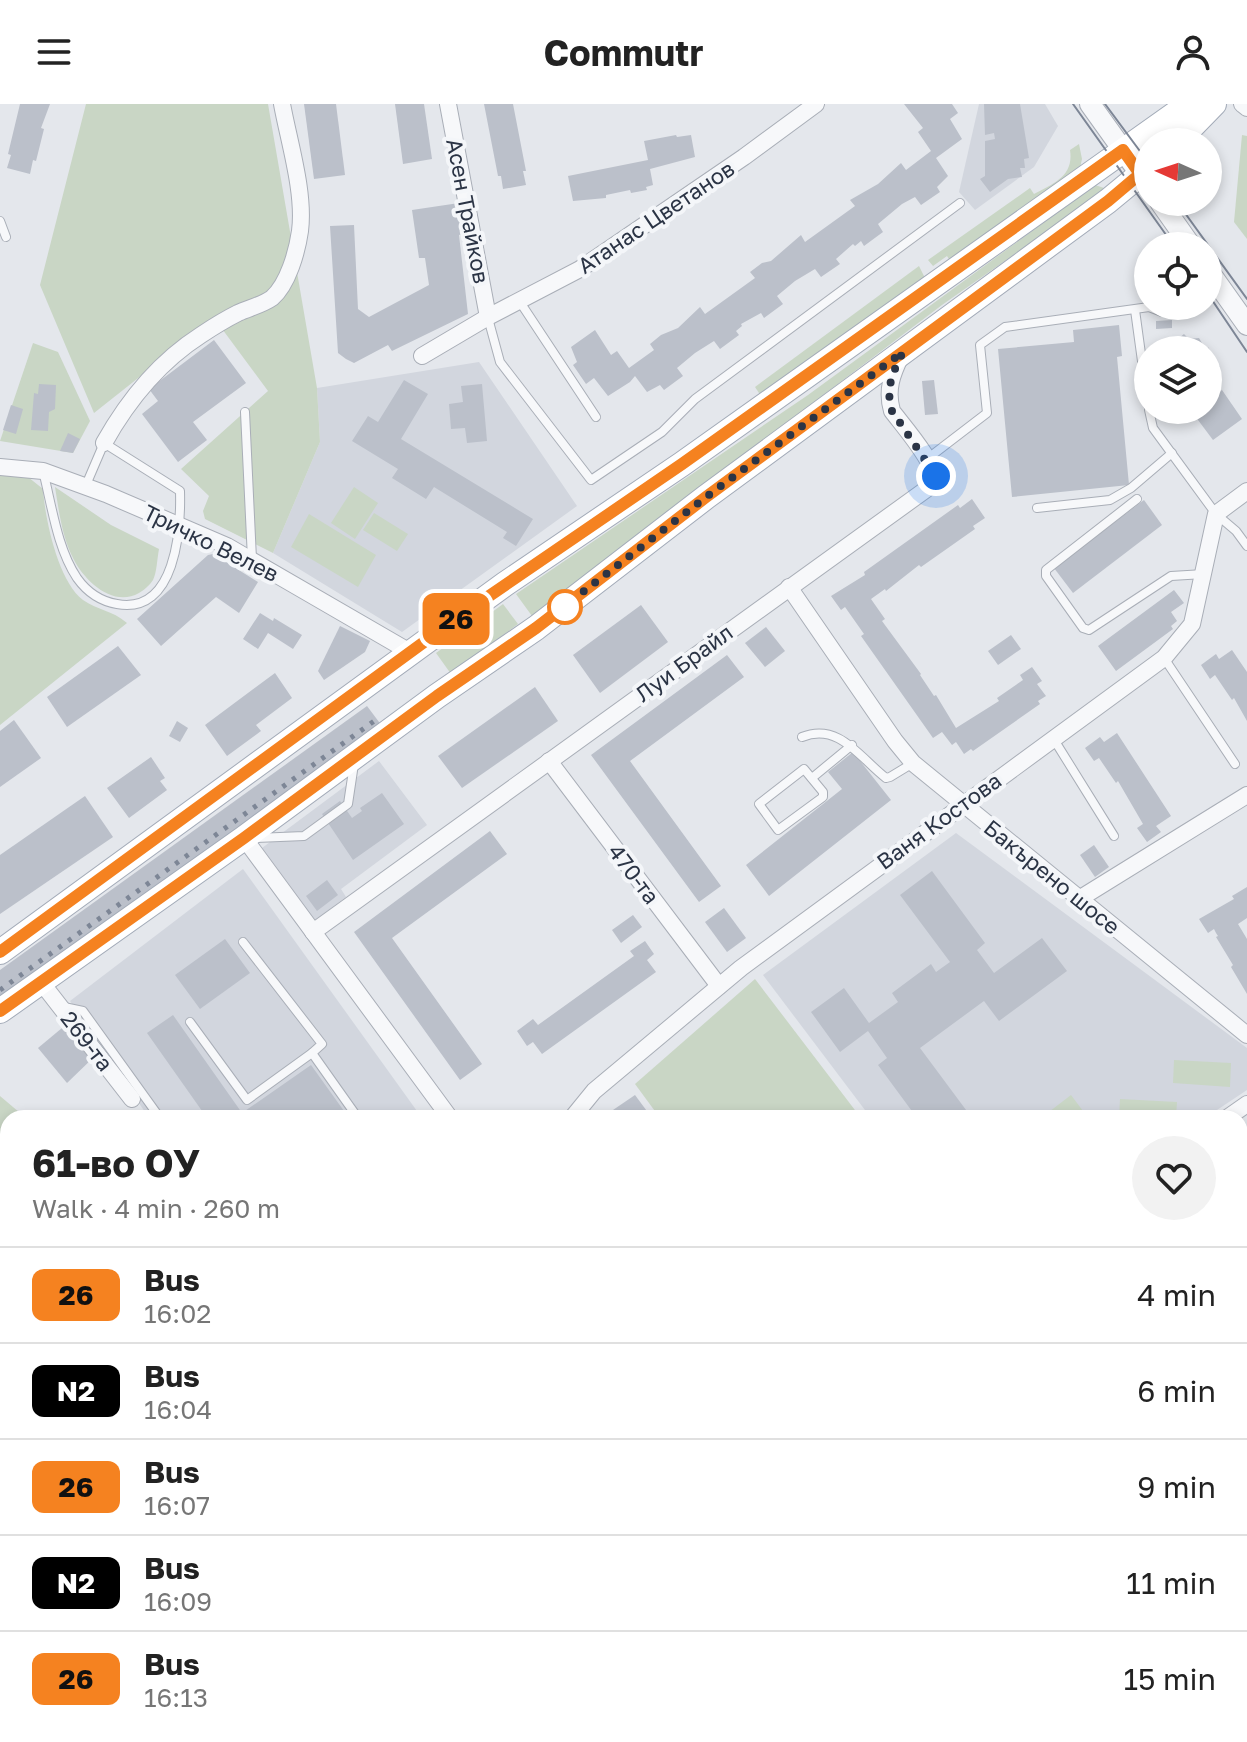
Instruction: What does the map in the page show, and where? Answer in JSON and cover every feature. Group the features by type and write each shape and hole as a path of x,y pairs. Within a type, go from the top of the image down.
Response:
{"main road":[{"path":"0,952 410,652 682,464 1189,104"},
{"path":"1191,128 1214,104"},
{"path":"0,1011 536,628 706,497 1134,183"}],"street":[{"path":"104,443 121,412 145,382 200,335 271,298 280,289 297,246 301,206 282,104"},
{"name":"Асен Трайков","path":"448,104 488,317"},
{"name":"Атанас Цветанов","path":"422,356 580,269 816,104"},
{"path":"1090,104 1134,163"},
{"path":"1242,104 1247,108"},
{"path":"1222,295 1247,325"},
{"path":"903,352 889,387 890,403 892,411 927,459"},
{"name":"Луи Брайл","path":"313,932 935,483 936,476 927,459"},
{"name":"Тричко Велев","path":"0,467 43,471 86,485 181,525 252,560 410,652"},
{"path":"1216,514 1247,491"},
{"name":"Ваня Костова","path":"579,1110 594,1091 719,986 1164,658 1192,624 1216,514"},
{"name":"Бакърено шосе","path":"789,587 913,763 1247,1035"},
{"name":"470-та","path":"549,761 719,986"},
{"path":"1079,899 1247,795"},
{"path":"244,838 444,1110"},
{"name":"269-та","path":"41,982 132,1099"}],"lane":[{"path":"488,317 500,362 591,480 662,432 695,399 960,203"},
{"path":"0,221 6,237"},
{"path":"520,302 596,417"},
{"path":"927,459 987,413 980,345 1005,327 1134,310"},
{"path":"245,412 252,560"},
{"path":"1152,424 1216,514 1236,531 1247,546"},
{"path":"43,471 69,564 87,591 99,599 125,605 152,596 170,569 181,525 180,491 104,443 86,485"},
{"path":"1037,508 1110,500 1131,488 1172,453"},
{"path":"1137,499 1046,570 1046,576 1083,628 1089,630 1171,576 1205,574"},
{"path":"1164,658 1235,764"},
{"path":"802,737 813,732 828,733 852,745 886,778 913,763"},
{"path":"1053,738 1114,836"},
{"path":"812,778 852,745"},
{"path":"244,838 304,836 348,804 355,757"},
{"path":"803,770 812,778 823,792 823,797 778,830 759,805 760,802 803,770"},
{"path":"190,1022 247,1100 322,1044 243,942"},
{"path":"60,1006 83,1011 154,1110"},
{"path":"312,1053 352,1110"}],"shaded area":[{"path":"979,104 1045,104 1058,126 1034,167 975,210 959,192"},
{"path":"479,362 577,506 402,632 273,553 320,442 317,388"},
{"path":"379,761 427,825 341,889 346,897 315,920 262,848"},
{"path":"956,833 1247,1048 1247,1090 1217,1110 865,1110 763,975"},
{"path":"243,869 416,1110 144,1110 70,1001"}],"green space":[{"path":"86,104 268,104 317,388 320,442 273,553 205,519 203,511 209,496 181,469 268,391 214,318 94,413 40,285"},
{"path":"1242,135 1247,136 1247,239 1234,222"},
{"path":"1079,144 1080,168 952,264 947,256 933,266 928,260 1030,188 1034,194 1061,178 1069,166 1070,150"},
{"path":"1095,185 1104,188 1099,195 942,305 532,616 516,594 808,395"},
{"path":"919,266 927,282 761,396 755,387"},
{"path":"33,343 58,352 90,421 73,453 0,441"},
{"path":"18,469 43,489 54,549 74,591 83,600 127,623 0,725 0,470"},
{"path":"55,487 111,525 159,549 154,577 147,587 129,597 119,597 101,590 85,576 67,542"},
{"path":"354,487 378,503 355,539 331,523"},
{"path":"374,513 408,534 397,551 363,530"},
{"path":"309,514 376,555 358,587 291,547"},
{"path":"503,604 518,624 451,674 436,653"},
{"path":"755,979 855,1110 654,1110 635,1084"},
{"path":"1174,1060 1231,1063 1230,1087 1173,1083"},
{"path":"1071,1095 1082,1110 1051,1110"},
{"path":"0,1096 17,1110 0,1110"},
{"path":"1120,1099 1177,1102 1176,1110 1119,1110"}],"building":[{"path":"20,104 50,104 30,174 7,168"},
{"path":"304,104 336,104 345,175 314,179"},
{"path":"395,104 424,104 432,159 403,164"},
{"path":"484,104 513,104 526,185 503,189"},
{"path":"904,104 952,104 958,113 950,119 962,139 936,158 948,176 937,187 940,192 921,205 915,197 902,204 878,224 883,232 864,246 861,241 855,246 853,244 836,259 840,264 821,277 815,269 795,281 777,296 783,304 764,318 761,313 741,324 736,331 739,335 720,349 714,341 695,353 677,368 683,376 664,390 660,385 647,392 635,376 608,396 594,378 586,384 573,365 577,362 571,347 595,330 611,355 617,351 629,368 654,350 650,344 661,335 678,328 700,307 705,314 755,278 750,272 762,263 771,261 801,235 805,242 855,206 850,200 878,184 901,163 906,170 931,151 918,132 923,128"},
{"path":"984,104 1020,104 1029,158 1024,159 1025,168 1020,168 1022,177 1008,179 990,192 980,179 985,176 985,141 995,139 994,133 985,135"},
{"path":"691,135 695,157 650,169 653,185 646,187 647,190 631,193 630,190 606,195 606,198 573,201 568,176 648,160 644,141"},
{"path":"459,203 463,234 459,235 468,314 392,351 388,345 354,363 338,353 330,226 354,225 358,309 369,317 429,285 425,258 419,258 412,210"},
{"path":"1172,320 1172,328 1156,329 1156,321"},
{"path":"1119,325 1122,356 1117,357 1129,485 1012,497 998,349 1074,342 1073,330"},
{"path":"214,340 246,383 193,422 207,440 178,462 142,414 158,401 149,389"},
{"path":"404,380 428,394 401,439 533,519 516,546 503,538 507,532 434,487 426,499 392,478 398,469 352,441 368,416 378,422"},
{"path":"934,380 938,414 925,415 922,381"},
{"path":"39,384 56,385 55,409 49,412 48,431 31,430 34,393 38,394"},
{"path":"482,384 487,441 467,443 465,428 451,429 449,404 463,402 461,386"},
{"path":"1222,390 1242,419 1213,440 1201,424 1222,424"},
{"path":"11,405 23,409 16,434 3,430"},
{"path":"68,433 80,439 73,453 60,451"},
{"path":"972,499 985,518 973,526 975,529 871,599 885,619 882,621 956,728 999,701 997,698 1023,680 1020,675 1032,667 1042,681 1037,684 1046,696 1038,701 1040,704 973,751 971,749 964,754 956,742 952,745 942,732 933,738 861,636 864,634 845,607 841,610 831,596 865,575 864,572 958,505 960,508"},
{"path":"1144,500 1162,525 1073,593 1054,568"},
{"path":"213,554 258,582 239,613 216,597 161,646 137,619 208,555"},
{"path":"1174,590 1184,603 1171,612 1177,621 1171,626 1173,629 1116,671 1098,646"},
{"path":"641,605 668,642 600,693 573,655"},
{"path":"260,613 302,635 293,649 268,633 258,649 243,639"},
{"path":"340,626 370,641 365,652 324,680 318,671"},
{"path":"766,627 785,651 765,667 745,643"},
{"path":"1011,635 1021,649 998,665 988,651"},
{"path":"118,646 141,675 67,727 47,697"},
{"path":"1232,650 1247,672 1247,721 1234,698 1232,700 1215,675 1210,679 1201,665 1216,654 1219,659"},
{"path":"727,655 744,677 630,761 721,886 699,902 591,755"},
{"path":"275,673 292,698 256,725 261,731 227,756 205,725"},
{"path":"535,687 558,721 462,788 438,756"},
{"path":"367,706 382,726 0,998 0,970"},
{"path":"14,720 41,758 0,787 0,731"},
{"path":"177,721 188,728 180,742 169,736"},
{"path":"1117,733 1171,816 1156,826 1161,832 1147,842 1137,828 1143,824 1118,781 1116,783 1099,758 1094,761 1085,748 1100,737 1104,742"},
{"path":"853,752 891,800 769,896 746,865 842,789 828,772"},
{"path":"151,757 165,778 160,781 167,790 129,818 107,788"},
{"path":"382,793 404,824 353,860 322,814 340,801 352,818 362,811 360,808"},
{"path":"85,796 113,837 0,914 0,855"},
{"path":"490,831 507,854 392,938 482,1064 460,1080 354,932"},
{"path":"1094,845 1109,867 1095,877 1080,855"},
{"path":"932,871 985,943 977,950 994,973 1042,938 1067,971 999,1021 984,1001 920,1048 966,1110 911,1110 878,1065 887,1058 868,1031 840,1052 811,1012 844,988 869,1023 898,1002 892,993 931,964 936,972 950,962 900,895"},
{"path":"327,880 338,895 317,911 306,896"},
{"path":"1247,887 1247,918 1238,924 1247,939 1247,994 1214,929 1208,933 1199,919 1234,899 1232,896"},
{"path":"724,908 746,938 727,952 705,922"},
{"path":"633,915 642,927 621,943 612,930"},
{"path":"225,939 250,973 200,1009 175,975"},
{"path":"645,941 654,954 647,960 656,972 542,1054 533,1042 527,1046 517,1031 533,1019 538,1025 634,956 630,951"},
{"path":"173,1015 240,1110 201,1110 147,1033"},
{"path":"68,1023 96,1055 67,1083 38,1048"},
{"path":"311,1065 343,1110 246,1110"},
{"path":"635,1095 646,1110 613,1110"}],"tram line":[{"path":"1073,104 1164,232"},
{"path":"1105,104 1134,143"},
{"path":"1187,216 1247,299"},
{"path":"1222,315 1247,352"}],"railway":[{"path":"0,990 377,719"}],"bus line":[{"name":"26","path":"0,952 457,618 682,464 1123,150 1140,174 1108,201 706,497 623,564 536,628 0,1011"}],"route":[{"path":"565,607 557,612 706,497 903,352 889,387 892,411 936,476"}]}
